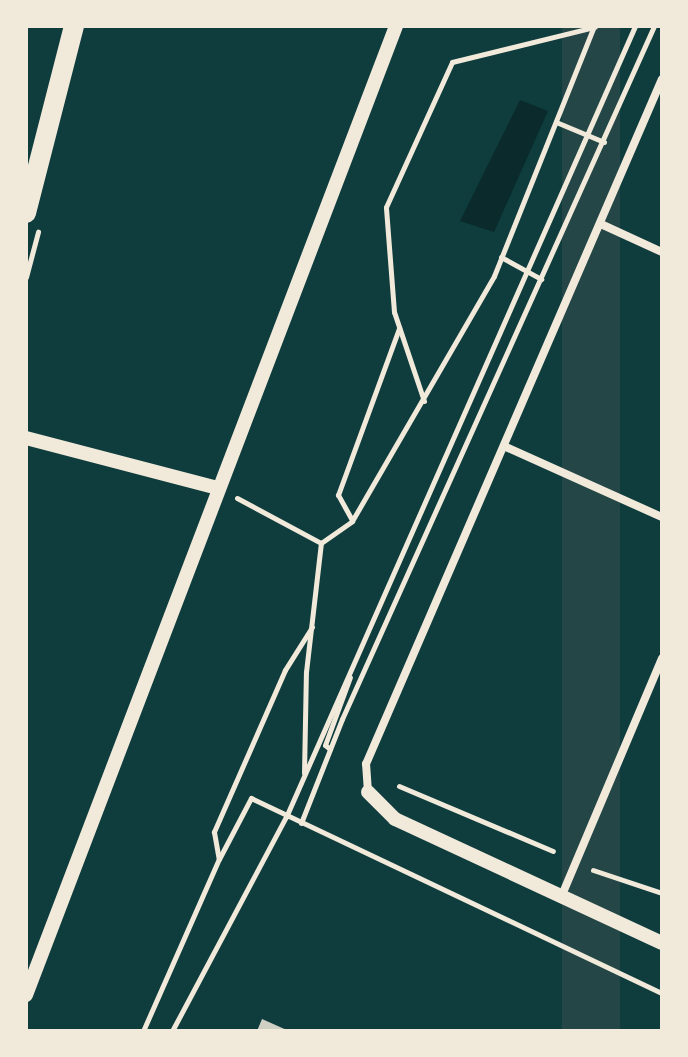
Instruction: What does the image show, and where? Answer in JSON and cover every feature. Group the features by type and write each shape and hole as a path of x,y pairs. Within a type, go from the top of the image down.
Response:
{"main road":[{"path":"26,213 74,26"}],"street":[{"path":"26,995 396,26"},
{"path":"662,79 603,225 366,764 368,792 395,819 662,943"},
{"path":"603,225 662,252"},
{"path":"26,438 218,488"},
{"path":"506,447 662,517"},
{"path":"562,895 662,658"}],"path":[{"path":"172,1031 286,817 635,26"},
{"path":"301,823 330,749 654,26"},
{"path":"304,777 312,627 321,543 352,521 425,402 501,257 594,27"},
{"path":"425,402 399,328 386,207 452,62 594,27"},
{"path":"556,122 604,142"},
{"path":"501,257 541,279"},
{"path":"352,521 338,495 399,328"},
{"path":"218,488 321,543"},
{"path":"219,859 214,832 285,670 312,627"},
{"path":"330,749 325,745 345,699 353,664"},
{"path":"399,786 553,851"},
{"path":"143,1031 219,859 251,798 662,993"},
{"path":"593,870 662,893"}],"shaded area":[{"path":"562,26 620,26 620,1031 562,1031"},
{"path":"520,100 548,111 494,232 460,221"}],"building":[{"path":"262,1019 289,1031 257,1031"}]}
